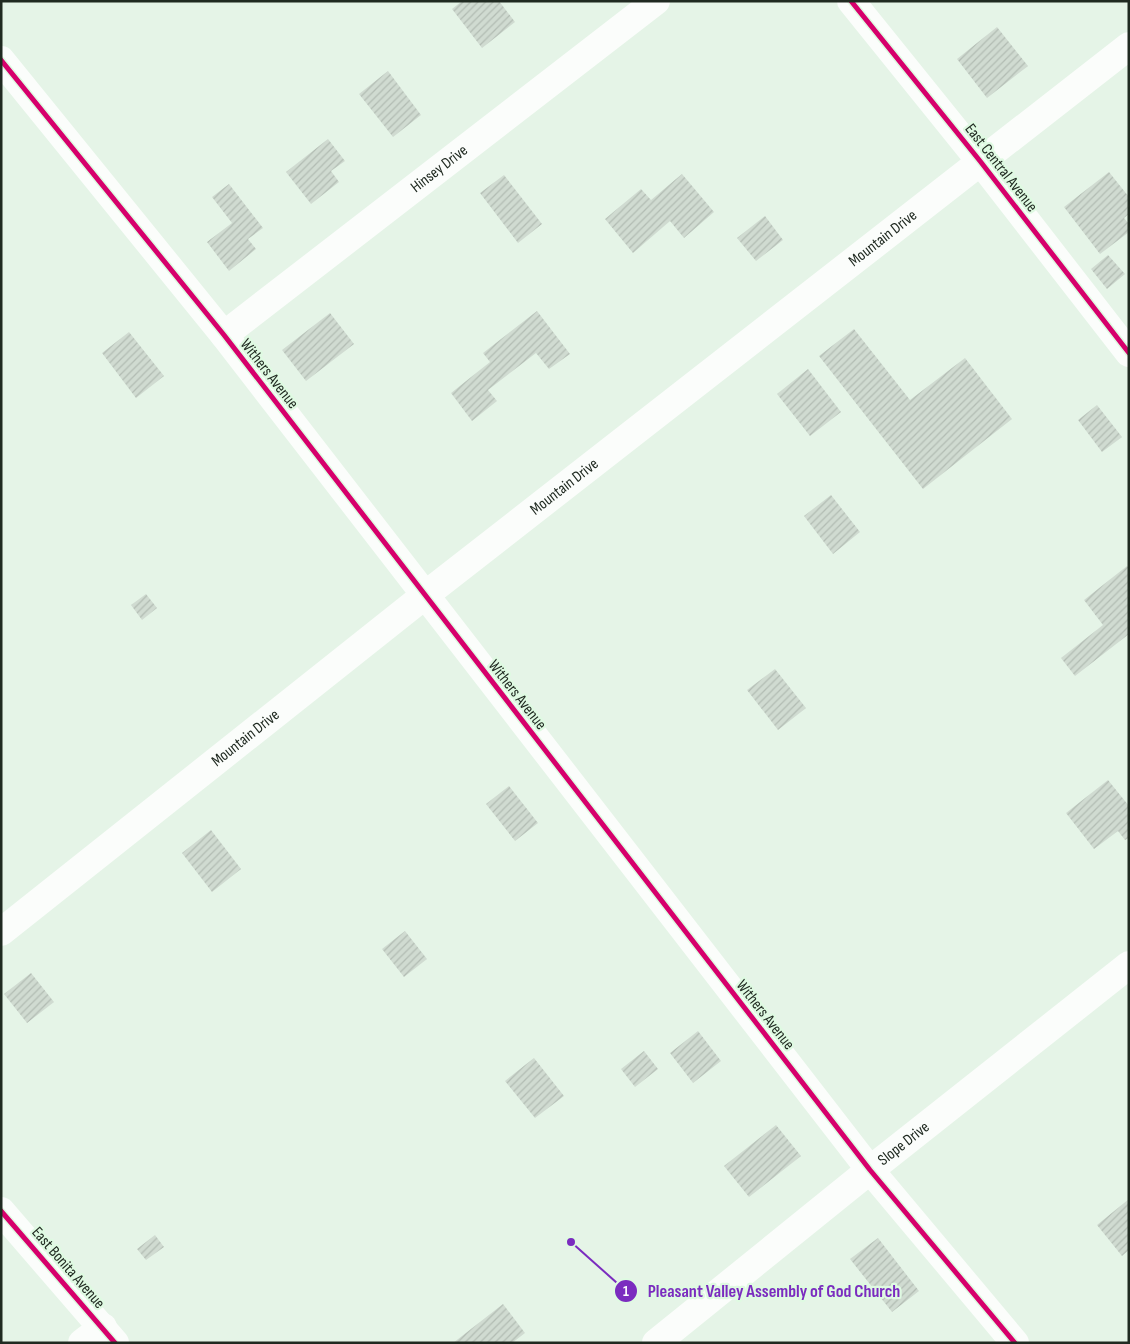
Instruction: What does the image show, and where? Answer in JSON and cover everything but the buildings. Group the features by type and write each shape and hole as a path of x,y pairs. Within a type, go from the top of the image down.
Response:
{"street":[{"name":"Hinsey Drive","path":"224,335 656,1"},
{"name":"East Central Avenue","path":"850,1 980,161 1129,353"},
{"name":"Mountain Drive","path":"1,932 424,596 1129,46"},
{"name":"Withers Avenue","path":"1,60 224,335 424,596 870,1170 1015,1343"},
{"name":"Slope Drive","path":"656,1343 870,1170 1129,965"},
{"name":"East Bonita Avenue","path":"1,1211 100,1337"}],"cycle path":[{"path":"851,1 980,161 1129,353"},
{"path":"1,60 224,335 870,1170 1015,1343"},
{"path":"1,1211 115,1343"}],"place":[{"name":"Pleasant Valley Assembly of God Church","path":"571,1242"}]}
